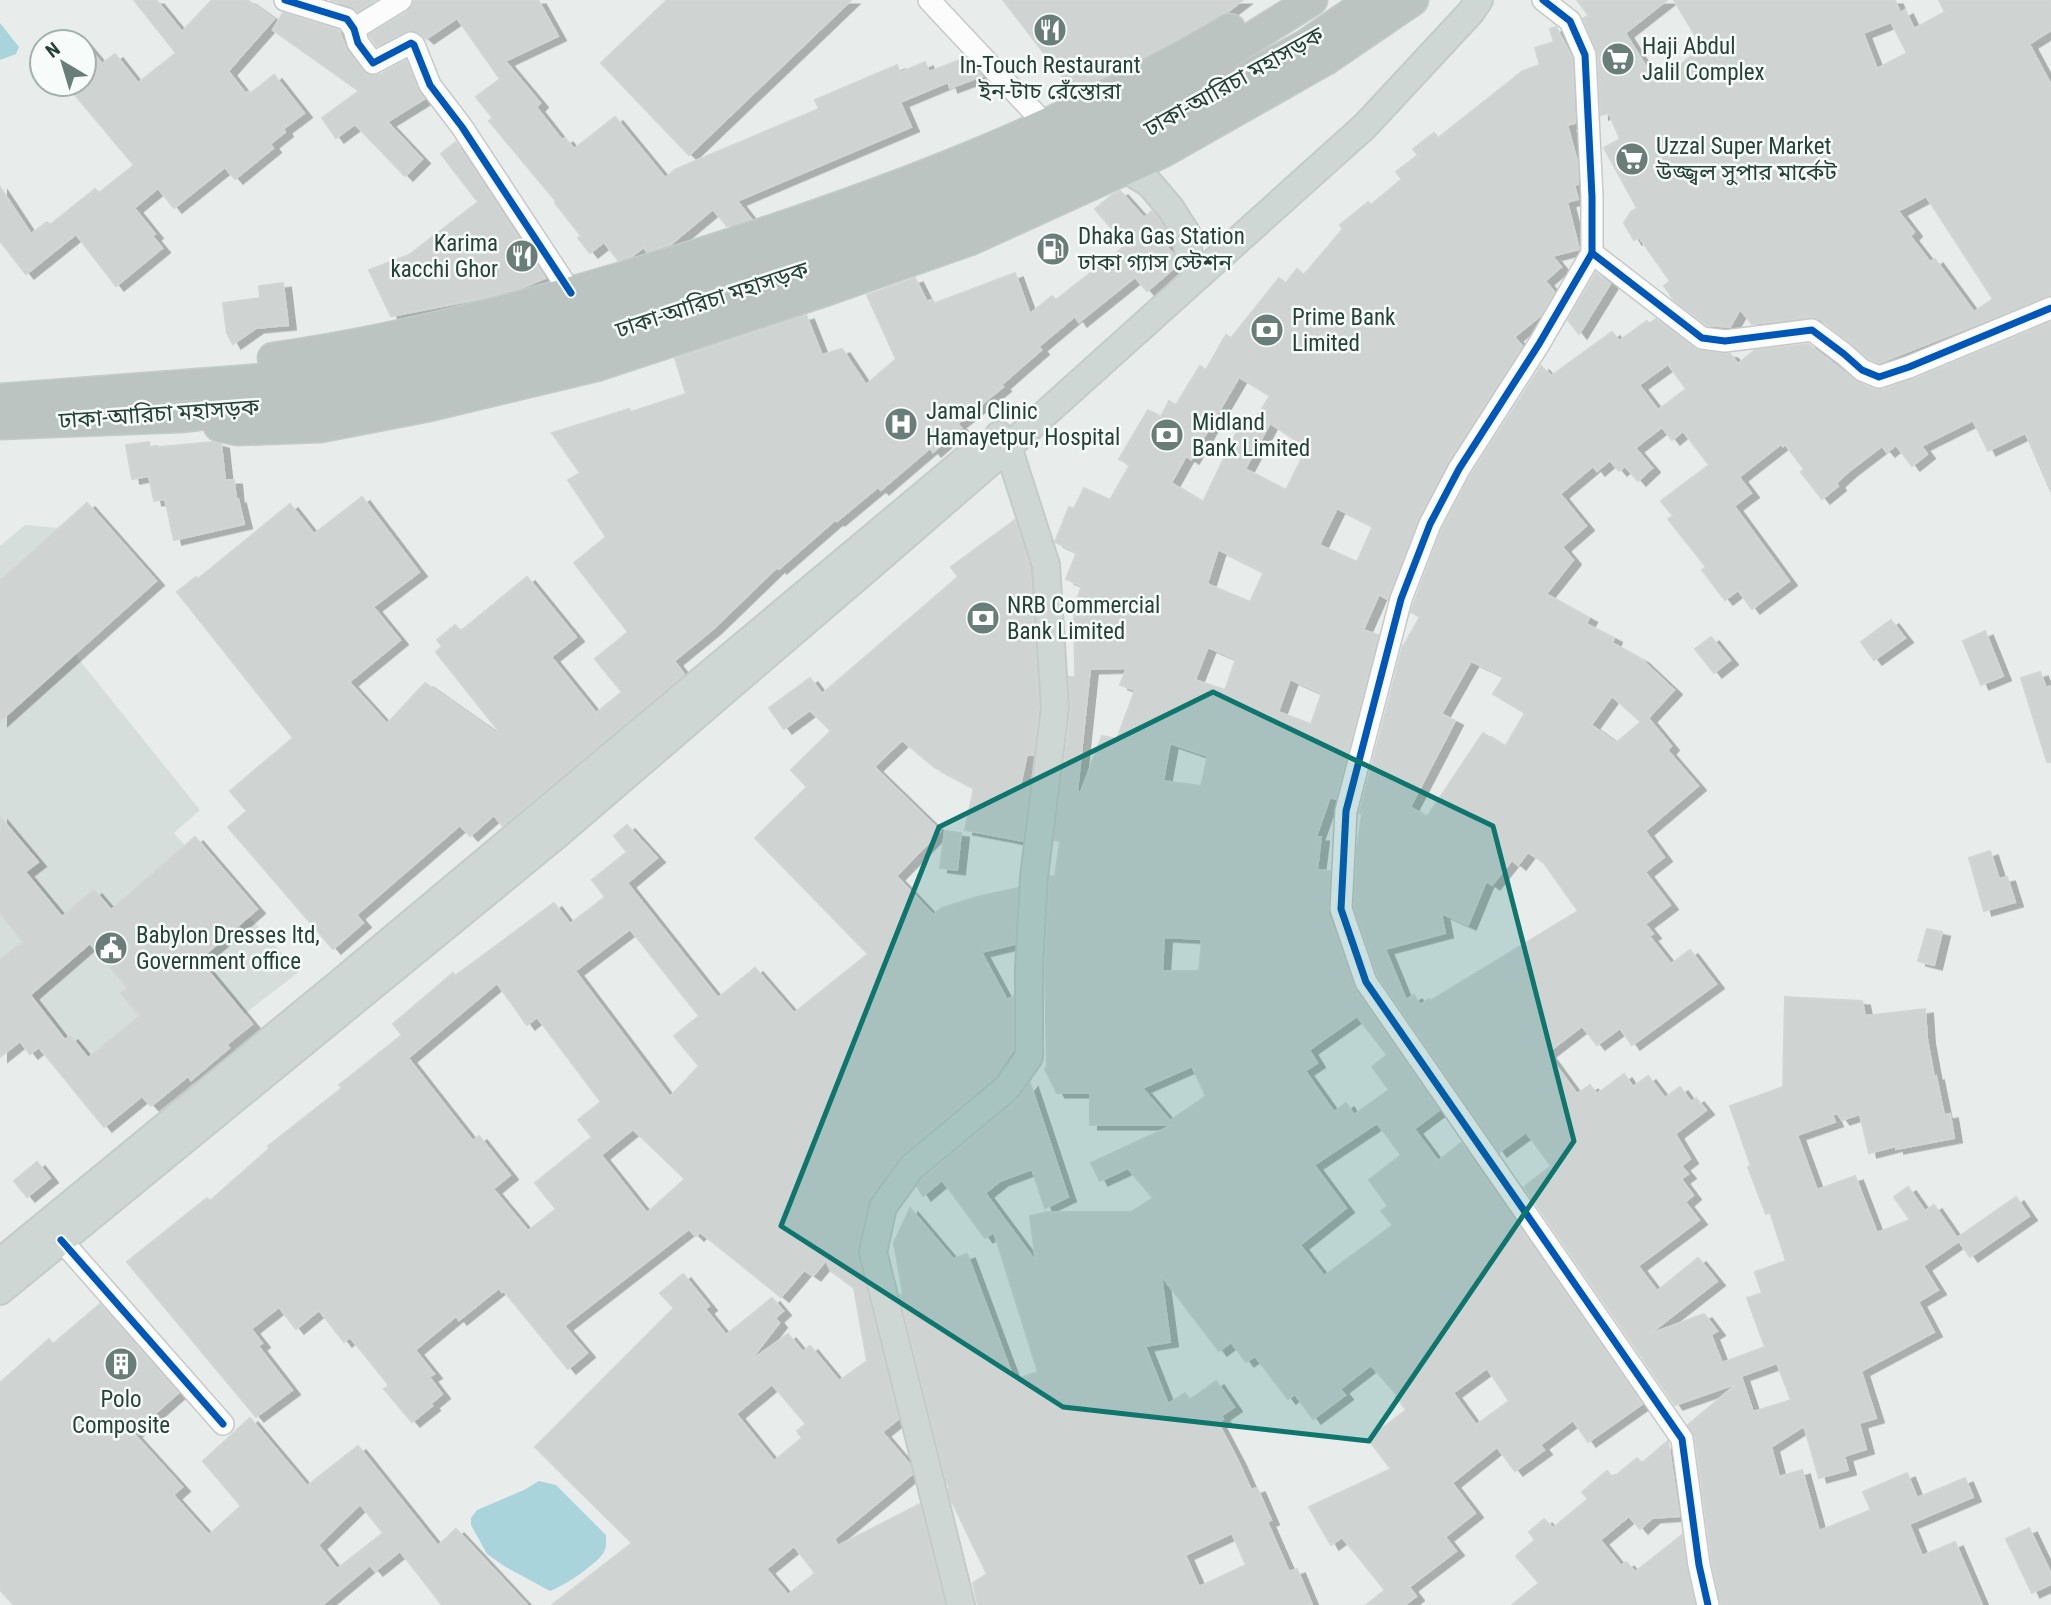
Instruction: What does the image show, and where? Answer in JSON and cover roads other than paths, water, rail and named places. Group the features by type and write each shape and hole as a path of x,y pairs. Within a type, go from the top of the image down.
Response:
{"highway":[{"path":"182,385 240,362 306,353 435,329 571,293 847,205 1045,124 1228,30 1275,0"},
{"name":"ঢাকা-আরিচা মহাসড়ক","path":"0,399 346,369 514,333 726,271 924,204 1087,130 1208,65 1312,0"},
{"name":"ঢাকা-আরিচা মহাসড়ক","path":"0,424 180,417 277,407 457,375 668,315 916,234 1119,146 1304,46 1371,0"},
{"path":"180,417 237,430 320,427 429,406 596,366 824,291 970,240 1163,152 1325,61 1413,0"}],"main road":[{"path":"0,1262 1002,440 1189,262 1353,114 1458,0"},
{"path":"0,1291 551,840 1002,440 1365,126 1471,12 1479,0"},
{"path":"1126,169 1150,184 1171,209 1187,234 1189,262"},
{"path":"961,1605 873,1252 883,1207 911,1168 1007,1088 1030,1057 1029,968 1034,877 1055,708 1046,565 1002,440"}],"street":[{"path":"285,0 351,24 401,0"},
{"path":"929,0 1045,124"},
{"path":"1542,0 1570,21 1585,54 1592,253 1539,344 1460,469 1430,524 1401,599 1346,811 1341,909 1366,982 1682,1439 1699,1565 1708,1605"},
{"path":"351,24 358,43 373,63 411,43 414,45 430,85 469,137 571,293"},
{"path":"1592,253 1702,338 1725,341 1812,330 1861,370 1879,377 2051,309"},
{"path":"61,1240 223,1424"}],"water":[{"path":"0,23 19,47 16,54 0,60"},
{"path":"539,1481 556,1485 606,1535 606,1548 595,1562 550,1591 487,1554 471,1525 471,1518 477,1510"}],"place":[{"name":"In-Touch Restaurant ইন-টাচ রেঁস্তোরা","path":"1050,30"},
{"name":"Haji Abdul Jalil Complex","path":"1618,59"},
{"name":"Uzzal Super Market উজ্জ্বল সুপার মার্কেট","path":"1632,159"},
{"name":"Dhaka Gas Station ঢাকা গ্যাস স্টেশন","path":"1053,249"},
{"name":"Karima kacchi Ghor","path":"522,256"},
{"name":"Prime Bank Limited","path":"1267,330"},
{"name":"Jamal Clinic Hamayetpur, Hospital","path":"901,424"},
{"name":"Midland Bank Limited","path":"1167,435"},
{"name":"NRB Commercial Bank Limited","path":"983,618"},
{"name":"Babylon Dresses ltd, Government office","path":"111,948"},
{"name":"Polo Composite","path":"121,1364"}]}
